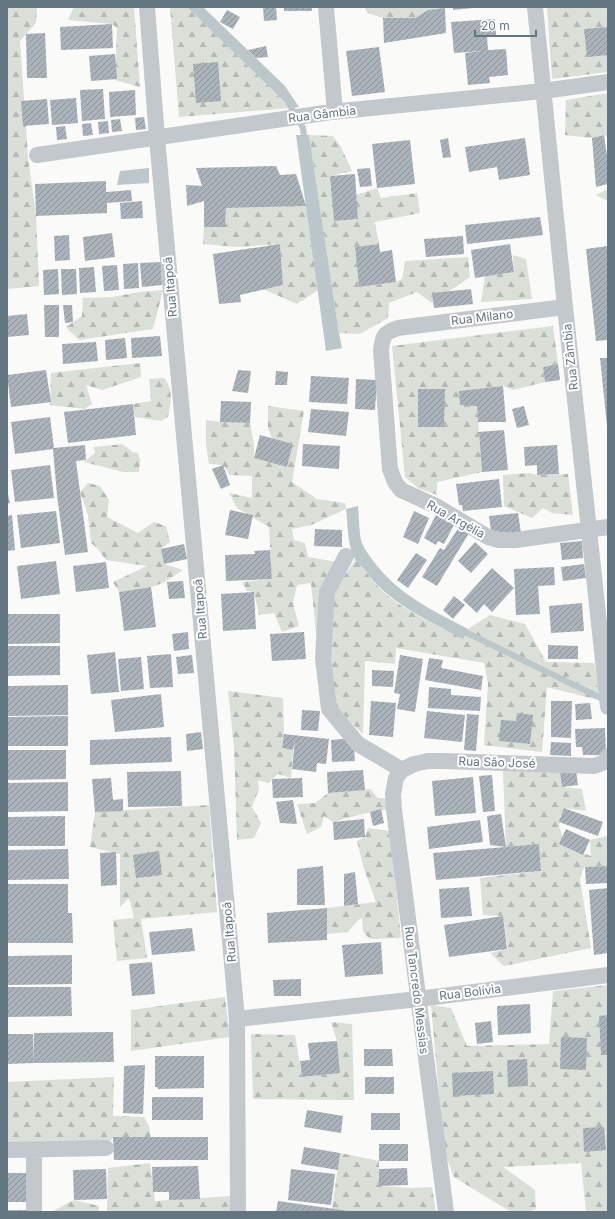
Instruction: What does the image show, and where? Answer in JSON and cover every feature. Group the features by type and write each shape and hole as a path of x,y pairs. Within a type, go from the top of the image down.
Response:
{"street":[{"name":"Rua Itapoã","path":"147,7 157,138 237,1019 238,1212"},
{"path":"326,7 333,112"},
{"name":"Rua Zâmbia","path":"535,7 565,307 608,707"},
{"name":"Rua Gâmbia","path":"38,156 333,112 608,82"},
{"name":"Rua Milano","path":"390,469 381,350 382,338 388,332 398,328 565,307"},
{"name":"Rua Argélia","path":"390,469 395,482 401,490 436,506 488,537 499,540 516,540 608,527"},
{"path":"346,556 327,592 323,658 329,709 358,744 402,770"},
{"name":"Rua São José","path":"402,770 414,764 428,761 511,762 594,766 605,762 608,756"},
{"name":"Rua Tancredo Messias","path":"402,770 396,778 393,794 394,810 446,1212"},
{"name":"Rua Bolívia","path":"237,1019 418,999 608,975"},
{"path":"7,1150 106,1148"},
{"path":"34,1150 34,1212"}],"green space":[{"path":"7,7 37,7 36,23 20,41 28,157 36,216 39,286 7,289"},
{"path":"74,7 134,7 140,87 115,80 117,28 112,24 68,20"},
{"path":"170,7 187,7 291,108 179,117"},
{"path":"364,7 445,8 428,10 415,18 383,18 368,13"},
{"path":"547,7 608,7 608,72 552,79"},
{"path":"608,93 608,137 604,135 592,138 565,135 566,100"},
{"path":"309,135 333,136 341,147 352,171 331,176 334,221 358,219 356,195 377,188 381,198 417,193 420,213 375,222 379,244 355,247 359,287 396,282 402,279 405,261 468,257 470,277 432,303 417,292 389,303 388,318 360,334 339,333"},
{"path":"608,189 608,201 596,195"},
{"path":"306,206 318,290 297,304 263,289 283,285 280,244 236,247 203,244 204,227 225,227 226,208"},
{"path":"513,255 526,259 532,299 481,302 485,276 514,272"},
{"path":"163,290 153,329 79,340 66,327 82,316 83,298 112,297"},
{"path":"553,326 558,364 543,367 545,382 513,390 503,386 459,391 477,406 482,472 437,482 437,495 418,488 405,477 392,346"},
{"path":"140,363 141,377 102,390 86,385 92,404 84,409 50,405 51,373"},
{"path":"164,378 169,387 171,396 168,417 161,421 135,417 133,404 151,401 149,379"},
{"path":"268,406 304,411 292,482 317,499 345,503 346,509 311,525 292,529 294,540 305,543 308,557 337,562 318,651 311,583 297,585 293,603 299,626 282,632 274,613 259,615 254,592 247,591 242,582 272,579 269,527 237,508 229,493 252,498 252,476 229,475 222,465 209,464 206,444 206,420 250,423 254,445 254,458 287,467 293,444 272,439 268,428"},
{"path":"122,444 133,452 138,453 140,460 139,472 123,472 84,462 95,453 94,447"},
{"path":"529,473 537,475 568,474 573,515 552,513 543,508 532,518 504,506 503,475"},
{"path":"88,483 100,486 109,500 107,517 138,533 154,522 166,526 170,542 161,549 164,564 183,570 163,583 151,587 119,592 113,582 147,566 106,560 91,543 88,515 80,492"},
{"path":"356,559 379,587 396,602 424,619 462,638 468,629 490,615 525,624 546,662 595,663 599,700 547,687 542,752 484,745 488,684 484,663 396,648 395,664 365,661 363,734 333,706 328,656 333,593"},
{"path":"228,691 283,698 284,734 282,748 293,750 291,778 278,774 268,783 258,780 259,789 252,807 261,823 254,838 237,840 234,747"},
{"path":"503,771 560,772 562,787 582,789 586,811 564,808 559,826 566,847 591,856 590,840 608,837 608,866 584,867 580,879 591,948 504,966 490,953 508,949 503,916 483,915 480,878 541,871 539,844 506,847"},
{"path":"370,789 378,798 388,798 386,810 370,812 333,822 324,816 321,827 307,834 297,804 315,803 328,793"},
{"path":"209,805 217,912 141,919 147,958 117,961 113,920 134,918 129,898 120,907 120,854 90,847 95,812"},
{"path":"368,828 390,831 401,938 370,939 363,932 362,918 358,920 348,932 327,934 327,908 376,902 364,869 357,841 365,837"},
{"path":"608,985 608,1212 586,1212 581,1163 503,1167 535,1190 536,1209 529,1212 511,1212 454,1177 444,1151 431,1005 451,1008 467,1046 549,1044 553,991"},
{"path":"225,997 230,1037 131,1051 131,1010"},
{"path":"331,1022 352,1024 354,1100 253,1099 251,1034 295,1035 302,1077 339,1073 337,1041"},
{"path":"114,1077 113,1116 144,1117 149,1126 151,1139 114,1137 108,1143 7,1145 7,1082"},
{"path":"340,1153 379,1161 379,1186 412,1188 432,1187 436,1212 356,1212 332,1209"},
{"path":"150,1163 155,1201 231,1196 230,1212 107,1212 108,1168"},
{"path":"74,1200 99,1206 99,1212 53,1212"}],"shaded area":[{"path":"187,7 203,7 285,86 299,107 291,108"},
{"path":"296,135 309,135 342,348 326,351"},
{"path":"149,168 149,183 117,185 120,171"},
{"path":"358,506 361,540 374,562 394,584 405,593 468,629 463,639 409,610 385,592 356,561 350,544 346,509"}],"building":[{"path":"263,7 276,7 277,20 264,21"},
{"path":"284,7 312,7 312,11 284,11"},
{"path":"453,7 473,7 473,8 453,10"},
{"path":"445,8 446,33 384,43 383,18 415,18 428,10"},
{"path":"227,10 240,17 233,29 220,22"},
{"path":"495,19 496,35 487,36 488,50 506,49 508,75 489,77 490,83 468,85 465,53 481,51 454,53 451,22"},
{"path":"112,24 113,48 61,50 60,27"},
{"path":"608,27 608,55 587,57 584,29"},
{"path":"45,33 47,78 27,78 26,34"},
{"path":"266,46 268,57 256,58 248,50"},
{"path":"379,47 385,92 352,96 346,51"},
{"path":"115,54 117,79 91,81 89,56"},
{"path":"218,62 221,101 196,103 193,64"},
{"path":"103,89 105,119 82,121 80,90"},
{"path":"135,90 136,115 110,117 109,92"},
{"path":"76,98 78,123 52,125 50,100"},
{"path":"47,99 49,124 23,126 21,101"},
{"path":"144,117 146,129 136,130 135,118"},
{"path":"120,119 122,131 112,132 111,120"},
{"path":"108,121 109,133 99,134 98,122"},
{"path":"91,123 93,135 83,136 82,124"},
{"path":"65,126 67,139 57,140 56,127"},
{"path":"604,135 608,163 608,184 596,187 592,138"},
{"path":"448,138 451,157 443,158 440,140"},
{"path":"525,138 530,175 499,180 497,167 469,172 465,147"},
{"path":"410,140 415,184 377,188 372,144"},
{"path":"276,166 280,175 296,174 306,206 226,208 225,227 204,227 204,201 187,206 186,185 202,186 196,168"},
{"path":"370,168 372,186 360,187 357,169"},
{"path":"355,174 358,219 334,221 330,176"},
{"path":"106,181 106,192 131,190 132,201 107,203 107,213 36,216 35,184"},
{"path":"142,201 143,218 121,219 120,203"},
{"path":"540,217 543,235 467,244 465,225"},
{"path":"112,233 115,257 85,261 83,237"},
{"path":"69,235 70,260 55,261 54,236"},
{"path":"463,236 464,254 426,257 424,239"},
{"path":"280,244 283,285 240,295 241,302 219,304 213,254"},
{"path":"379,244 380,252 392,250 396,282 359,287 355,247"},
{"path":"510,244 514,272 475,278 471,250"},
{"path":"608,246 608,340 596,341 586,249"},
{"path":"161,262 162,285 142,287 140,263"},
{"path":"138,263 139,288 124,289 123,264"},
{"path":"117,265 119,290 104,291 102,266"},
{"path":"94,267 96,292 80,293 79,268"},
{"path":"58,269 59,294 44,295 43,270"},
{"path":"61,269 76,269 77,294 62,295"},
{"path":"471,289 473,304 434,308 432,293"},
{"path":"44,305 59,305 59,337 45,337"},
{"path":"63,305 72,305 73,322 65,323"},
{"path":"27,314 29,335 7,337 7,316"},
{"path":"160,336 162,356 132,358 131,338"},
{"path":"125,338 127,358 106,360 105,340"},
{"path":"96,342 98,361 63,364 62,344"},
{"path":"600,358 608,358 608,426 607,426"},
{"path":"558,364 560,380 545,382 543,367"},
{"path":"46,370 51,402 11,407 7,375"},
{"path":"238,370 251,371 248,393 232,391"},
{"path":"276,371 288,372 287,385 275,385"},
{"path":"311,376 349,378 347,404 309,402"},
{"path":"356,379 377,380 375,410 355,409"},
{"path":"503,386 506,422 478,422 477,406 460,405 459,391"},
{"path":"418,389 445,389 444,427 418,427"},
{"path":"221,401 251,402 250,423 220,422"},
{"path":"133,404 136,435 68,443 64,412"},
{"path":"524,406 529,425 517,428 512,409"},
{"path":"311,409 349,412 346,436 308,432"},
{"path":"50,417 54,448 85,445 86,460 76,461 88,552 65,555 53,449 15,454 11,422"},
{"path":"504,430 508,470 482,472 479,432"},
{"path":"260,435 293,444 287,467 254,458"},
{"path":"303,444 340,446 339,469 302,466"},
{"path":"557,445 559,474 537,475 537,465 525,466 524,447"},
{"path":"50,465 54,498 15,502 11,470"},
{"path":"223,465 230,485 221,489 212,469"},
{"path":"499,479 502,507 463,511 462,505 459,505 456,484"},
{"path":"7,490 10,503 7,504"},
{"path":"230,510 253,515 248,539 225,535"},
{"path":"56,511 60,543 21,548 17,515"},
{"path":"414,511 429,518 418,544 403,537"},
{"path":"437,513 455,523 444,544 438,541 436,545 424,538"},
{"path":"518,513 521,533 492,537 489,516"},
{"path":"12,515 15,550 7,551 7,516"},
{"path":"459,527 469,533 437,586 422,577 440,548 444,550"},
{"path":"315,529 342,530 342,547 314,546"},
{"path":"582,541 583,558 562,560 560,543"},
{"path":"475,542 488,554 471,573 458,561"},
{"path":"184,544 187,559 164,564 161,549"},
{"path":"270,550 272,579 226,581 225,555 255,554 254,551"},
{"path":"416,553 427,560 408,588 397,580"},
{"path":"56,561 60,594 21,599 17,566"},
{"path":"106,562 109,588 76,592 73,566"},
{"path":"584,564 586,578 563,581 561,567"},
{"path":"554,567 555,585 538,586 540,614 516,615 514,569"},
{"path":"492,568 514,588 492,612 484,604 477,613 463,600"},
{"path":"183,581 185,598 169,599 167,582"},
{"path":"151,587 156,627 124,631 119,592"},
{"path":"254,592 256,629 223,631 221,594"},
{"path":"454,596 465,605 453,619 443,610"},
{"path":"582,603 584,631 551,633 549,606"},
{"path":"7,614 60,614 60,643 7,644"},
{"path":"188,632 189,649 174,651 172,634"},
{"path":"304,632 306,659 272,661 270,634"},
{"path":"548,645 578,646 578,659 548,659"},
{"path":"7,646 60,646 60,675 7,676"},
{"path":"115,652 119,692 91,694 87,655"},
{"path":"171,654 173,687 150,688 147,656"},
{"path":"192,655 194,673 178,674 176,657"},
{"path":"400,655 423,659 415,712 397,709 400,694 394,693"},
{"path":"141,657 144,689 121,691 118,659"},
{"path":"429,658 443,660 441,668 483,676 481,690 425,680"},
{"path":"372,670 394,671 393,687 372,686"},
{"path":"68,685 68,715 7,716 7,686"},
{"path":"429,687 451,689 451,695 481,697 480,711 428,708"},
{"path":"161,694 164,727 115,732 111,700"},
{"path":"371,701 396,703 393,737 369,735"},
{"path":"551,701 572,701 571,738 551,737"},
{"path":"590,703 592,719 576,720 575,704"},
{"path":"302,710 320,711 318,731 301,730"},
{"path":"427,711 465,715 462,742 424,738"},
{"path":"517,713 533,715 530,744 499,741 501,720 516,721"},
{"path":"467,714 479,715 476,751 464,750"},
{"path":"68,716 68,746 7,746 7,717"},
{"path":"605,728 606,755 583,755 582,747 576,747 575,729"},
{"path":"201,732 203,749 187,751 186,734"},
{"path":"284,734 329,739 326,764 317,763 316,772 292,769 295,740 293,750 282,748"},
{"path":"171,737 172,762 90,765 90,740"},
{"path":"353,738 355,761 332,762 331,740"},
{"path":"551,742 571,743 571,756 550,755"},
{"path":"7,750 66,750 66,779 7,780"},
{"path":"363,770 365,790 328,793 327,772"},
{"path":"576,770 578,785 562,787 560,772"},
{"path":"181,771 182,806 128,807 127,772"},
{"path":"492,775 495,811 483,812 479,776"},
{"path":"473,777 476,813 435,816 432,781"},
{"path":"111,778 113,800 123,799 123,811 95,812 92,779"},
{"path":"302,778 303,797 273,798 272,779"},
{"path":"68,782 68,811 7,812 7,783"},
{"path":"293,800 297,824 280,823 276,802"},
{"path":"564,808 603,822 598,836 559,822"},
{"path":"381,809 384,823 373,826 370,812"},
{"path":"501,814 506,847 490,845 487,816"},
{"path":"65,816 65,846 7,846 7,817"},
{"path":"364,819 365,837 334,840 333,822"},
{"path":"480,820 483,842 429,849 427,827"},
{"path":"566,829 590,840 583,855 559,844"},
{"path":"539,844 541,871 436,880 433,853"},
{"path":"68,849 69,879 7,880 7,850"},
{"path":"159,851 162,875 136,878 133,855"},
{"path":"116,852 117,885 101,886 100,853"},
{"path":"323,866 325,905 297,905 297,869"},
{"path":"608,866 608,883 586,884 585,867"},
{"path":"355,872 358,904 344,906 344,874"},
{"path":"7,884 68,884 68,913 72,913 73,943 7,943"},
{"path":"469,887 472,916 441,918 439,889"},
{"path":"608,888 608,953 594,955 589,890"},
{"path":"327,908 327,940 268,943 267,913"},
{"path":"503,916 507,949 449,957 444,925"},
{"path":"192,928 195,951 152,955 149,932"},
{"path":"381,942 383,974 345,977 342,945"},
{"path":"72,955 72,984 7,985 7,956"},
{"path":"152,962 155,994 132,996 129,964"},
{"path":"301,979 301,996 274,996 273,980"},
{"path":"7,987 71,987 72,1016 7,1017"},
{"path":"530,1004 531,1033 498,1035 497,1006"},
{"path":"608,1015 608,1055 601,1055 599,1016"},
{"path":"491,1021 493,1042 477,1044 475,1023"},
{"path":"113,1032 114,1062 34,1063 34,1033"},
{"path":"7,1034 33,1034 34,1063 7,1064"},
{"path":"561,1037 587,1038 586,1070 560,1069"},
{"path":"337,1041 340,1073 302,1077 300,1061 310,1060 308,1043"},
{"path":"364,1049 392,1049 393,1066 364,1066"},
{"path":"155,1056 204,1056 204,1088 158,1089 155,1087"},
{"path":"527,1059 528,1086 508,1087 507,1060"},
{"path":"145,1065 143,1114 123,1113 124,1066"},
{"path":"493,1071 494,1094 453,1096 452,1073"},
{"path":"365,1077 394,1077 394,1094 365,1094"},
{"path":"152,1097 203,1097 203,1120 152,1120"},
{"path":"307,1110 343,1116 341,1133 304,1127"},
{"path":"371,1113 400,1113 400,1130 371,1130"},
{"path":"604,1127 606,1150 584,1152 583,1128"},
{"path":"113,1137 208,1137 208,1160 114,1160"},
{"path":"379,1144 408,1144 408,1161 379,1161"},
{"path":"304,1147 340,1153 338,1170 301,1164"},
{"path":"198,1166 200,1199 169,1200 169,1192 153,1192 152,1167"},
{"path":"407,1168 408,1185 379,1186 379,1169"},
{"path":"106,1169 107,1199 74,1200 73,1170"},
{"path":"291,1169 335,1174 331,1205 288,1200"},
{"path":"7,1173 28,1173 28,1202 7,1202"},
{"path":"278,1201 349,1211 349,1212 276,1212"},
{"path":"7,1210 26,1210 26,1212 7,1212"}],"waterway":[{"path":"288,102 303,128 305,143"},
{"path":"459,629 605,700"}]}
